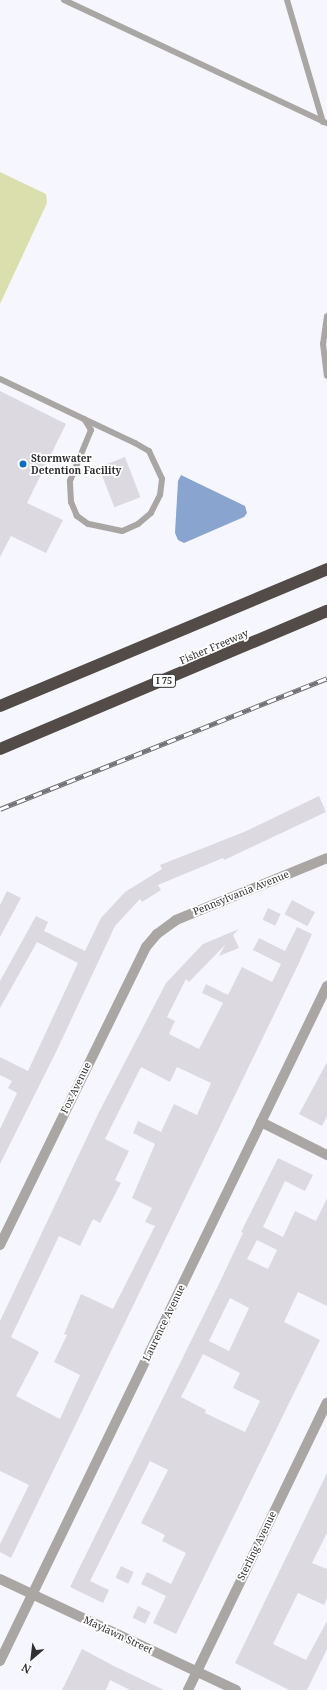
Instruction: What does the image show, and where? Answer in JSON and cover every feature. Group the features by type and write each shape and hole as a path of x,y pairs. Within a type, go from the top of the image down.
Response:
{"highway":[{"path":"0,706 327,569"},
{"name":"Fisher Freeway","path":"0,749 327,611"}],"street":[{"name":"Pennsylvania Avenue","path":"157,934 176,920 327,858"},
{"name":"Fox Avenue","path":"0,1245 140,956 157,934"},
{"name":"Laurence Avenue","path":"0,1660 327,986"},
{"path":"261,1122 327,1154"},
{"name":"Sterling Avenue","path":"188,1690 327,1403"},
{"name":"Maylawn Street","path":"0,1579 236,1690"}],"lane":[{"path":"64,0 325,122"},
{"path":"287,0 325,122"},
{"path":"327,316 323,344 327,376"},
{"path":"0,379 84,419 148,452 162,479 160,495 151,512 138,524 122,531 88,524 77,516 71,502 70,482 91,430 84,419"}],"green space":[{"path":"0,172 46,194 47,203 0,304"}],"water":[{"path":"181,475 245,506 247,513 244,517 184,543 178,540 175,533 178,481"}],"building":[{"name":"Stormwater Detention Facility","path":"0,391 66,424 27,503 63,520 46,553 11,536 0,557"},
{"path":"125,457 140,497 114,507 99,467"},
{"path":"319,796 326,812 224,860 223,858 158,885 161,890 142,902 140,899 115,926 56,1052 0,1164 0,1129 17,1093 8,1088 12,1081 0,1075 0,1057 28,1071 78,963 37,942 0,1008 0,981 36,916 48,922 44,931 85,951 101,918 125,892 162,869 160,865 244,832"},
{"path":"7,891 21,898 0,937 0,905"},
{"path":"292,900 315,912 307,926 284,914"},
{"path":"268,908 281,914 275,926 263,920"},
{"path":"297,927 312,934 11,1558 0,1552 0,1544 29,1485 0,1471 0,1321 99,1112 166,983 203,944 239,929 233,935 239,948 219,956 225,945 189,982 186,979 167,1017 175,1021 169,1034 199,1049 223,1003 202,993 206,984 228,995 242,967 272,982 281,964 253,950 259,938 285,951","holes":["141,1067 170,1082 177,1067 211,1083 197,1115 174,1104 161,1132 138,1121 133,1133 155,1144 132,1198 152,1208 145,1222 155,1226 113,1309 81,1294 64,1334 67,1335 54,1362 80,1375 60,1419 16,1396 39,1352 11,1337 59,1236 80,1246 93,1219 100,1223 121,1183 115,1180 129,1151 105,1139"]},
{"path":"327,1062 327,1116 322,1126 299,1114"},
{"path":"278,1158 313,1175 305,1191 285,1181 263,1227 283,1237 295,1211 316,1221 327,1198 327,1306 298,1292 284,1322 320,1340 176,1634 153,1623 166,1596 141,1584 147,1572 171,1584 186,1553 162,1541 165,1535 141,1523 168,1470 150,1461 90,1581 109,1590 103,1603 70,1587 217,1288 243,1233 241,1232","holes":["257,1240 277,1250 268,1269 247,1259","230,1298 249,1308 229,1351 209,1341","203,1354 240,1373 233,1388 260,1401 245,1432 205,1413 206,1410 181,1397"]},
{"path":"327,1473 327,1533 312,1563 327,1569 327,1598 324,1605 298,1593 273,1644 306,1660 327,1621 327,1649 307,1690 289,1690 235,1663"},
{"path":"121,1566 134,1572 128,1584 116,1578"},
{"path":"138,1606 151,1612 145,1624 133,1618"},
{"path":"82,1649 164,1690 130,1690 110,1680 106,1690 62,1690"}],"railway":[{"path":"0,809 327,678"}],"place":[{"name":"Stormwater Detention Facility","path":"23,464"}]}
